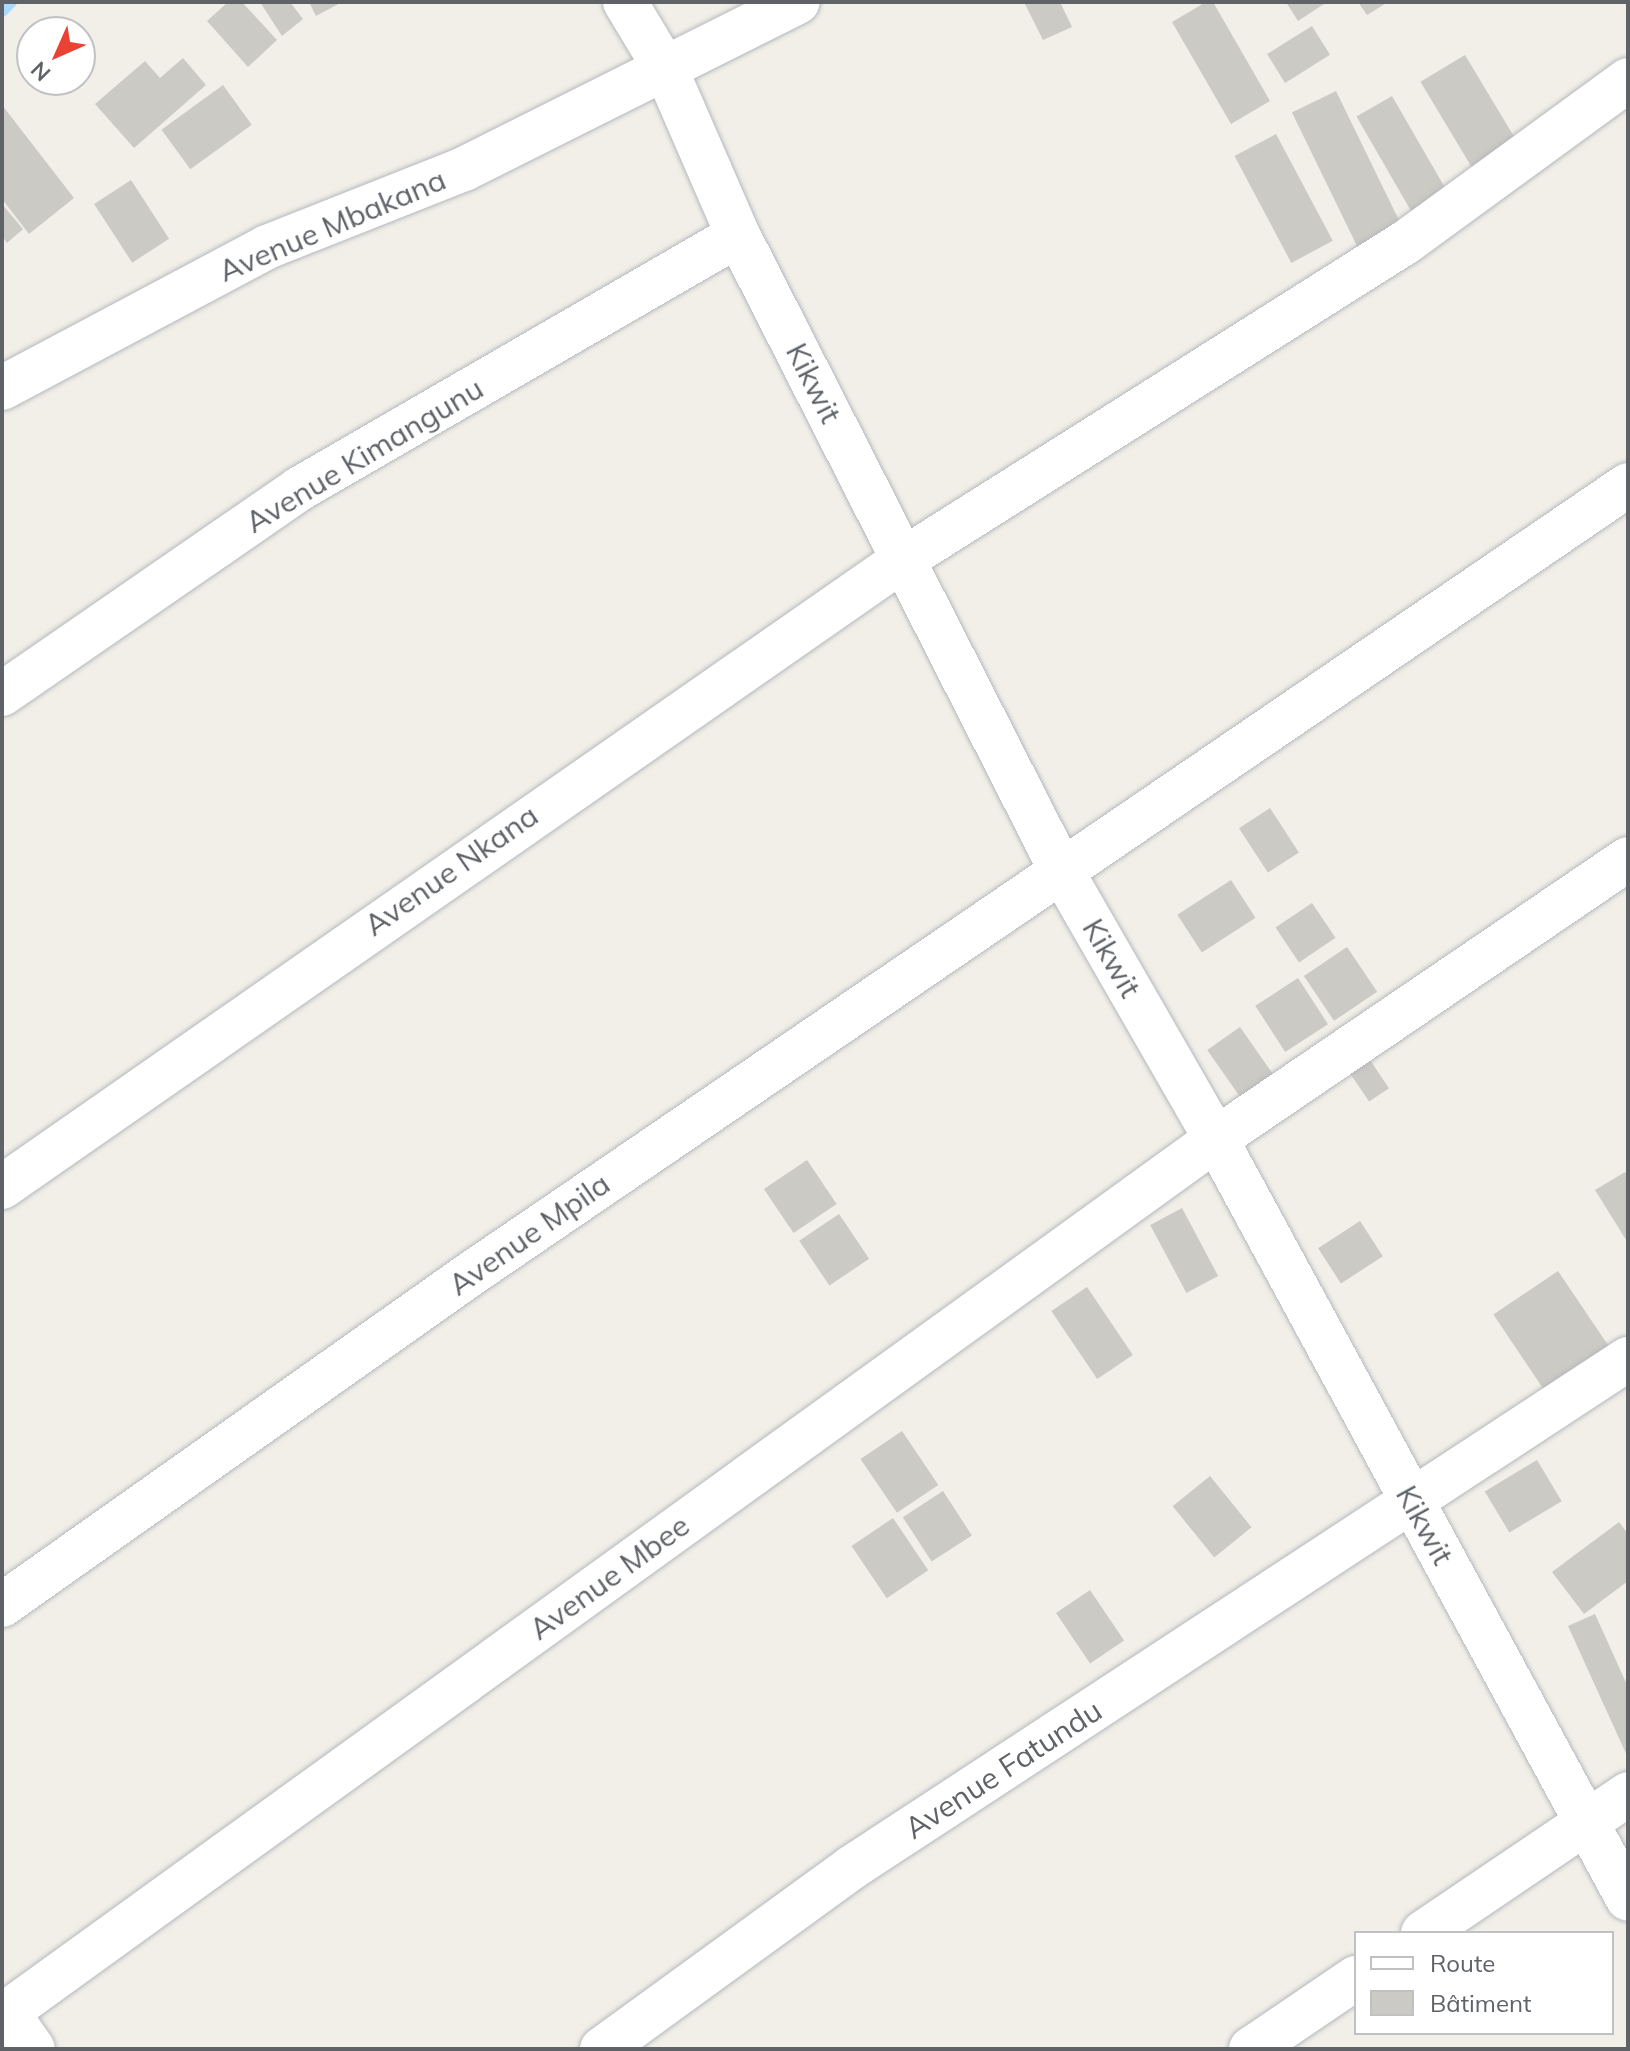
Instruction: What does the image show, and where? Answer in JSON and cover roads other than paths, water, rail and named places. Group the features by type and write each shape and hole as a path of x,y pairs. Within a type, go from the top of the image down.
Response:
{"street":[{"name":"Kikwit","path":"625,2 667,72 738,235 1060,868 1216,1139 1413,1504 1590,1821 1628,1899"},
{"name":"Avenue Mbakana","path":"2,388 267,247 464,169 667,72 798,2"},
{"name":"Avenue Nkana","path":"2,1187 904,559 1406,242 1628,80"},
{"name":"Avenue Kimangunu","path":"2,694 299,489 738,235"},
{"name":"Avenue Mpila","path":"2,1605 1060,868 1628,485"},
{"name":"Avenue Mbee","path":"4,2014 1216,1139 1628,859"},
{"name":"Avenue Fatundu","path":"602,2049 851,1868 1413,1504 1628,1359"},
{"path":"1426,1931 1628,1794"},
{"path":"1251,2049 1354,1979"},
{"path":"4,2014 33,2049"}],"waterway":[{"path":"2,11 11,2"}]}
